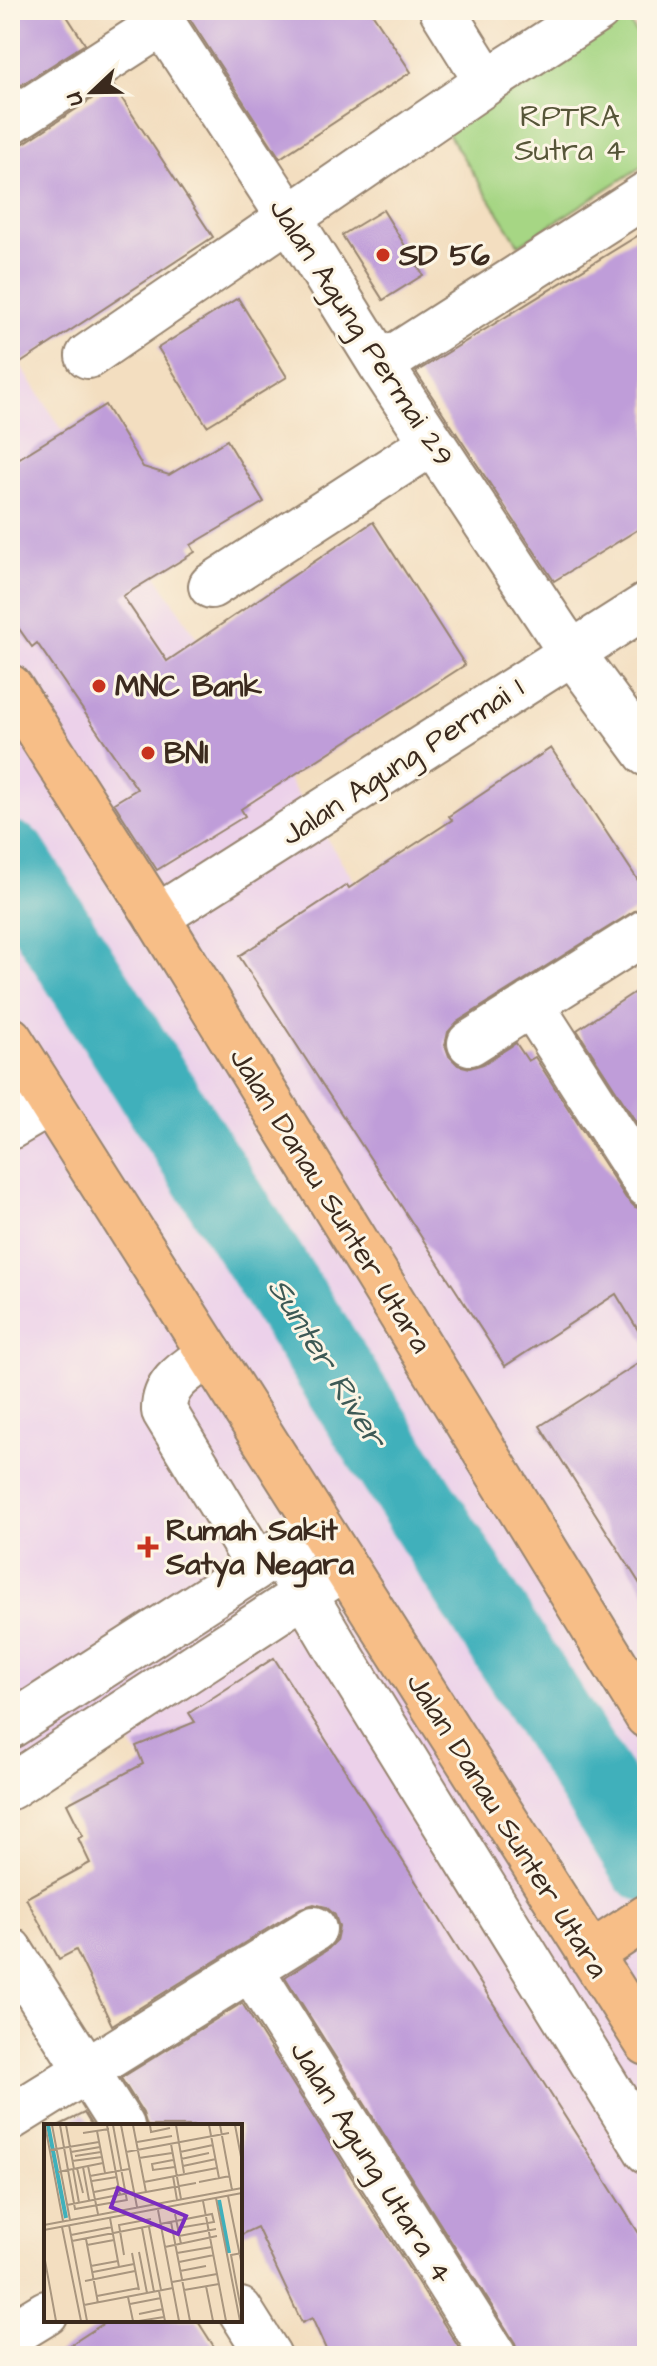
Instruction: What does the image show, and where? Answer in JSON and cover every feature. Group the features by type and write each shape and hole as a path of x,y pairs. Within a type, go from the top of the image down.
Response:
{"main road":[{"name":"Jalan Danau Sunter Utara","path":"10,687 157,917 647,1716"},
{"name":"Jalan Danau Sunter Utara","path":"10,1039 345,1568 619,1936 647,2043"}],"street":[{"path":"442,10 487,82"},
{"path":"88,356 487,82 598,10"},
{"path":"10,122 158,17"},
{"name":"Jalan Agung Permai 29","path":"158,17 432,443 572,653 647,754"},
{"path":"381,365 647,194"},
{"path":"211,586 432,443"},
{"name":"Jalan Agung Permai 1","path":"157,917 647,605"},
{"path":"470,1043 647,931"},
{"path":"531,1004 647,1185"},
{"path":"10,1127 51,1103"},
{"path":"210,1354 168,1387 164,1411 268,1558 305,1594 647,2151"},
{"path":"10,1726 317,1524"},
{"path":"10,1787 345,1568"},
{"path":"10,2118 314,1929"},
{"path":"10,1950 121,2124"},
{"name":"Jalan Agung Utara 4","path":"250,1968 494,2356"},
{"path":"242,2313 269,2356"},
{"path":"10,2335 44,2314"}],"shaded area":[{"path":"10,349 647,1327 647,2356 512,2356 126,1736 10,1818"}],"green space":[{"name":"RPTRA Sutra 4","path":"627,18 647,50 647,163 519,245 447,132"}],"building":[{"path":"10,10 63,10 85,44 10,92"},
{"path":"184,10 370,10 411,72 280,158"},
{"path":"113,85 213,237 10,370 10,147 24,143"},
{"name":"SD 56","path":"383,210 423,275 383,300 342,235"},
{"path":"647,230 647,524 554,581 416,372"},
{"path":"238,298 287,377 207,426 158,348"},
{"path":"105,405 143,467 169,475 227,440 264,502 191,545 195,552 123,596 167,661 373,522 465,665 241,809 245,816 157,870 114,803 137,789 37,643 32,647 10,616 10,464"},
{"path":"551,748 647,894 647,903 457,1022 448,1032 445,1045 449,1056 458,1065 470,1068 483,1064 516,1043 528,1061 535,1057 626,1198 635,1207 647,1210 647,1345 616,1294 505,1366 239,956 452,820 449,816"},
{"path":"647,984 647,1139 577,1030"},
{"path":"647,1358 647,1595 540,1426"},
{"path":"274,1658 647,2246 647,2356 519,2356 515,2343 285,1977 336,1941 339,1927 335,1915 326,1907 314,1904 301,1908 112,2025 76,1950 59,1959 26,1898 90,1863 78,1838 83,1836 67,1804 143,1764 136,1746 195,1722 189,1713"},
{"path":"242,2003 464,2356 329,2356 312,2318 302,2323 257,2227 242,2234 242,2124 146,2124 121,2078"},
{"path":"84,2113 91,2124 62,2124"},
{"path":"106,2322 198,2322 220,2356 53,2356"}],"waterway":[{"name":"Sunter River","path":"10,860 647,1863"}],"place":[{"name":"SD 56","path":"383,255"},
{"name":"MNC Bank","path":"99,686"},
{"name":"BNI","path":"148,753"},
{"name":"Rumah Sakit Satya Negara","path":"148,1547"}]}
